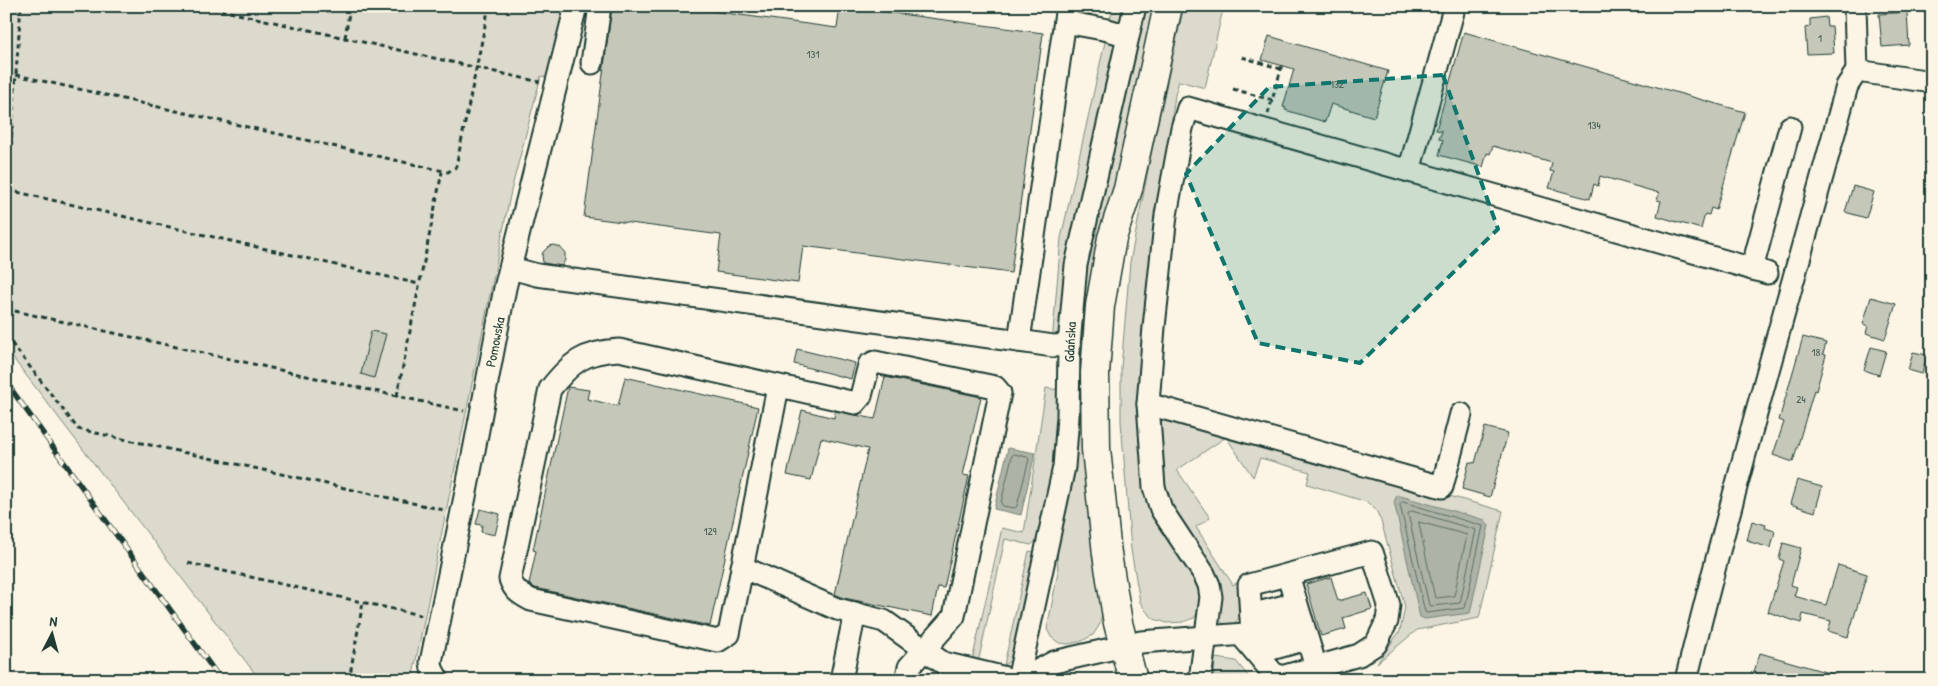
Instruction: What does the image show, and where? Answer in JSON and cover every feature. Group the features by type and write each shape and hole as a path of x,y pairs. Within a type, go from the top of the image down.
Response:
{"main road":[{"name":"Gdańska","path":"1132,644 1108,564 1096,449 1095,373 1100,306 1112,238 1128,189 1168,6"},
{"path":"1132,644 1133,680"},
{"path":"1132,644 1150,680"}],"street":[{"name":"Pomowska","path":"438,680 432,669 431,662 462,514 505,288 576,6"},
{"path":"592,63 600,6"},
{"name":"Gdańska","path":"1019,680 1064,467 1068,417 1069,345 1076,265 1134,6"},
{"path":"1686,680 1721,539 1766,373 1847,86 1857,71 1855,6"},
{"path":"1409,171 1453,12"},
{"path":"1018,341 1066,14 1128,36"},
{"path":"1857,71 1932,82"},
{"path":"1200,680 1211,597 1209,585 1204,574 1161,509 1154,487 1148,404 1166,214 1182,128 1188,108 1760,271 1790,127"},
{"path":"510,268 537,275 1053,346 1069,345"},
{"path":"778,387 729,634 718,641 531,600 519,594 513,588 510,579 550,389 565,370 582,358 604,351 619,350 855,403 862,396 869,364 875,362 995,387 1000,393 954,616 909,667 906,680"},
{"path":"1148,404 1442,487 1461,414"},
{"path":"742,567 837,609 884,620 943,663 971,675 1014,680"},
{"path":"841,680 855,613"},
{"path":"1132,644 1252,633 1302,621"},
{"path":"1252,633 1273,673 1281,677 1302,621"},
{"path":"1252,633 1302,621"},
{"name":"Gdańska","path":"1019,680 1054,662 1132,644"}],"path":[{"path":"6,209 21,6"},
{"path":"203,6 555,86"},
{"path":"228,6 228,12"},
{"path":"345,38 350,6"},
{"path":"16,75 448,172 456,166 489,6"},
{"path":"1242,57 1282,67 1264,129"},
{"path":"1233,89 1272,100"},
{"path":"397,396 442,172"},
{"path":"8,190 419,284"},
{"path":"6,309 480,415"},
{"path":"6,336 78,429 462,514"},
{"path":"188,563 440,618"},
{"path":"349,680 363,602"}],"highlighted area":[{"path":"1443,75 1498,229 1360,363 1258,343 1186,174 1269,87"}],"shaded area":[{"path":"12,6 567,6 549,78 541,76 511,191 412,680 260,680 6,349 6,92"},
{"path":"1113,6 1126,6 1060,355 1051,355 1061,238"},
{"path":"1142,6 1154,6 1099,253 1084,454 1090,533 1103,609 1100,624 1093,635 1082,641 1069,644 1059,643 1051,637 1047,629 1058,572 1057,553 1073,469 1076,339 1086,257"},
{"path":"1184,6 1212,6 1223,9 1205,88 1179,81 1175,95 1154,256 1146,483 1200,582 1201,608 1194,618 1183,622 1167,623 1154,619 1140,602 1131,550 1121,421 1121,368 1130,262 1151,155"},
{"path":"1046,388 1059,390 1057,446 1041,535 1031,545 1005,539 978,663 972,661 1002,528 1024,533"},
{"path":"1161,415 1503,511 1479,618 1417,630 1377,663 1400,631 1405,607 1381,521 1376,510 1367,502 1307,484 1310,472 1260,458 1253,477 1226,437 1177,470 1210,518 1196,527 1233,585 1243,579 1246,598 1245,608 1233,624 1224,624 1218,617 1169,507 1160,481"},
{"path":"1029,551 1036,552 1013,659 1004,665"},
{"path":"1215,658 1236,661 1249,677 1214,676"}],"water":[{"path":"1008,448 1035,453 1021,515 994,509"},
{"path":"1397,495 1485,520 1489,526 1470,613 1425,619 1420,617 1394,502"}],"building":[{"path":"612,6 673,6 837,28 840,6 1043,33 1011,273 803,246 798,283 716,272 721,235 584,217"},
{"path":"1907,12 1909,45 1882,47 1879,14"},
{"path":"1826,17 1827,26 1832,26 1834,53 1807,54 1805,28 1810,27 1810,19"},
{"path":"1464,32 1745,112 1716,210 1711,208 1709,215 1705,214 1701,229 1657,216 1661,201 1657,200 1659,193 1600,176 1598,186 1594,184 1590,199 1549,188 1554,172 1550,171 1552,163 1493,146 1490,154 1487,153 1483,167 1439,155 1443,140 1439,139 1442,131 1436,130"},
{"path":"1269,36 1388,71 1374,117 1331,104 1325,122 1285,110 1286,108 1283,107 1294,69 1262,60"},
{"path":"1853,186 1874,192 1866,218 1845,212"},
{"path":"553,245 560,247 565,253 565,260 562,266 543,263 543,252"},
{"path":"1871,297 1896,304 1885,339 1866,333 1868,326 1863,324"},
{"path":"371,331 386,334 374,378 361,374"},
{"path":"1803,337 1826,343 1823,354 1826,355 1793,462 1773,455 1784,422 1779,420"},
{"path":"1871,347 1886,351 1879,375 1864,370"},
{"path":"797,349 855,363 851,379 794,364"},
{"path":"1913,352 1927,355 1922,374 1908,370"},
{"path":"625,377 758,407 710,626 535,588 529,584 536,551 533,550 568,387 589,390 587,399 618,406"},
{"path":"885,377 981,397 963,475 969,476 944,588 938,587 932,616 844,598 835,594 868,449 821,438 811,480 787,475 802,410 834,418 835,411 875,419"},
{"path":"1485,427 1508,433 1490,497 1462,489 1469,462 1475,463"},
{"path":"1797,480 1822,487 1815,512 1790,504"},
{"path":"480,509 500,514 495,535 481,532 482,525 476,524"},
{"path":"1752,521 1766,525 1765,528 1775,531 1771,548 1747,540"},
{"path":"1783,543 1801,548 1791,585 1797,587 1794,596 1826,605 1838,565 1867,574 1848,637 1828,631 1831,621 1803,614 1801,623 1768,612 1784,561 1779,559"},
{"path":"1331,577 1338,601 1367,593 1372,609 1343,618 1346,629 1321,636 1306,584"},
{"path":"1760,653 1839,676 1838,680 1767,680 1768,677 1754,672"}],"railway":[{"path":"6,382 221,680"}]}
